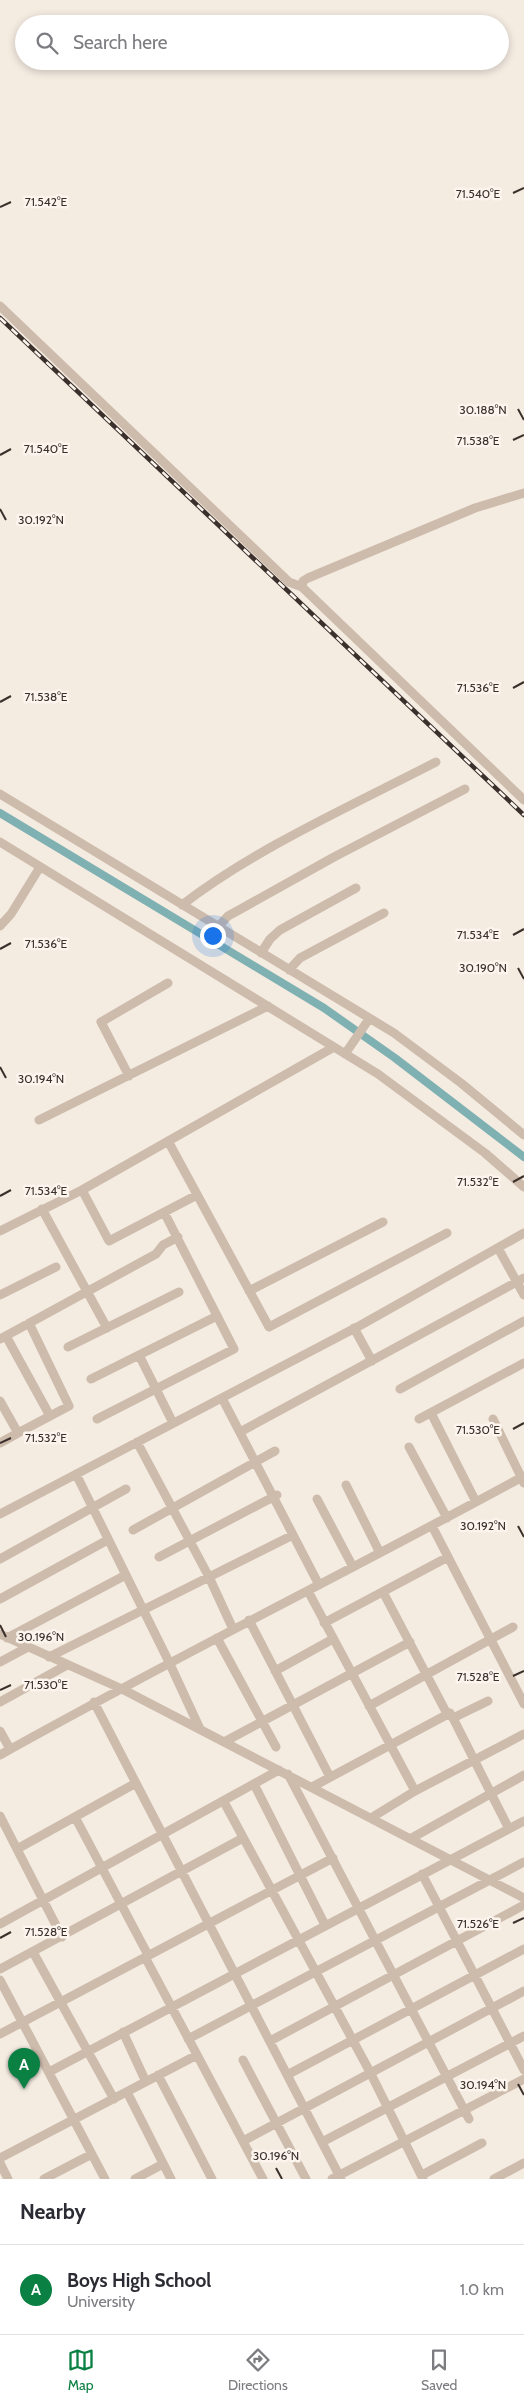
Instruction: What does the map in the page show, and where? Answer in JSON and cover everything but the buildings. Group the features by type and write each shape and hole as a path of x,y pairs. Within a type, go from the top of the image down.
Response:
{"street":[{"path":"0,306 289,582 302,587 308,595 524,800"},
{"path":"302,587 303,581 308,578 475,508 524,492"},
{"path":"182,905 210,885 301,832 436,762"},
{"path":"218,927 228,916 265,895 465,789"},
{"path":"0,794 289,970 368,1021 394,1033 461,1083 524,1135"},
{"path":"0,842 346,1054 416,1101 485,1153 524,1187"},
{"path":"0,926 10,914 40,867"},
{"path":"261,953 270,938 280,930 356,888"},
{"path":"289,970 300,958 384,913"},
{"path":"128,1076 101,1022 168,983"},
{"path":"39,1120 268,1006"},
{"path":"346,1054 350,1045 368,1021"},
{"path":"0,1231 42,1208 82,1190 334,1047"},
{"path":"168,1141 269,1328 447,1234"},
{"path":"82,1190 109,1241 197,1195"},
{"path":"42,1208 107,1328"},
{"path":"97,1419 234,1349 164,1212"},
{"path":"249,1291 383,1222"},
{"path":"0,1514 354,1328 524,1233"},
{"path":"50,1416 3,1337 156,1254 163,1245 178,1237"},
{"path":"498,1248 520,1280 524,1296"},
{"path":"0,1295 56,1267"},
{"path":"240,1432 520,1280"},
{"path":"68,1347 179,1292"},
{"path":"91,1379 217,1316"},
{"path":"400,1389 524,1321"},
{"path":"0,1443 68,1406 29,1323"},
{"path":"354,1328 372,1361"},
{"path":"139,1355 173,1423"},
{"path":"419,1419 524,1363"},
{"path":"222,1398 275,1496 319,1585"},
{"path":"0,1401 18,1433"},
{"path":"430,1413 476,1502"},
{"path":"0,1755 169,1662 523,1479 492,1419"},
{"path":"136,1442 209,1578 233,1629"},
{"path":"409,1447 447,1518"},
{"path":"133,1530 275,1451"},
{"path":"76,1474 144,1610 200,1729"},
{"path":"346,1485 380,1553"},
{"path":"0,1559 126,1488"},
{"path":"159,1557 275,1496"},
{"path":"317,1499 353,1567"},
{"path":"432,1526 524,1704"},
{"path":"49,1657 293,1535"},
{"path":"0,1599 104,1542"},
{"path":"324,1623 448,1557"},
{"path":"4,1636 122,1577"},
{"path":"308,1591 415,1791"},
{"path":"383,1592 445,1710 452,1716 509,1829"},
{"path":"249,1620 330,1777"},
{"path":"369,1706 428,1676 513,1628"},
{"path":"4,1636 122,1689 524,1898"},
{"path":"217,1638 276,1746"},
{"path":"275,1671 333,1639"},
{"path":"224,1742 410,1642"},
{"path":"0,1662 28,1647"},
{"path":"0,1702 67,1665"},
{"path":"312,1787 390,1745 488,1701"},
{"path":"94,1702 322,2142 337,2178 405,2141 467,2114 524,2078"},
{"path":"0,1730 10,1749"},
{"path":"372,1818 415,1791 524,1734"},
{"path":"0,1924 279,1770"},
{"path":"288,1774 467,2114"},
{"path":"410,1838 524,1775"},
{"path":"17,1849 136,1783"},
{"path":"254,1784 325,1925"},
{"path":"224,1802 370,2072 423,2177 482,2143"},
{"path":"0,1816 62,1937"},
{"path":"75,1817 103,1867 171,2007 263,2179"},
{"path":"49,2072 235,1974 297,1939 524,1821"},
{"path":"0,1969 122,1905 243,1838"},
{"path":"0,2034 333,1858"},
{"path":"188,2039 524,1862"},
{"path":"422,1874 524,2070"},
{"path":"270,2041 524,1905"},
{"path":"287,2075 524,1949"},
{"path":"33,1952 114,2098"},
{"path":"1,1985 105,2179"},
{"path":"242,2141 524,1991"},
{"path":"123,2032 146,2082"},
{"path":"322,2142 524,2036"},
{"path":"0,2158 197,2055"},
{"path":"243,2060 306,2179"},
{"path":"158,2075 212,2179"},
{"path":"127,2092 171,2179"},
{"path":"44,2179 92,2154"},
{"path":"0,2163 8,2179"},
{"path":"500,2178 524,2163"},
{"path":"135,2179 163,2164"}],"waterway":[{"path":"0,813 324,1008 395,1058 524,1157"}],"railway":[{"path":"0,318 524,815"}],"place":[{"name":"Boys High School","path":"24,2089"}]}
